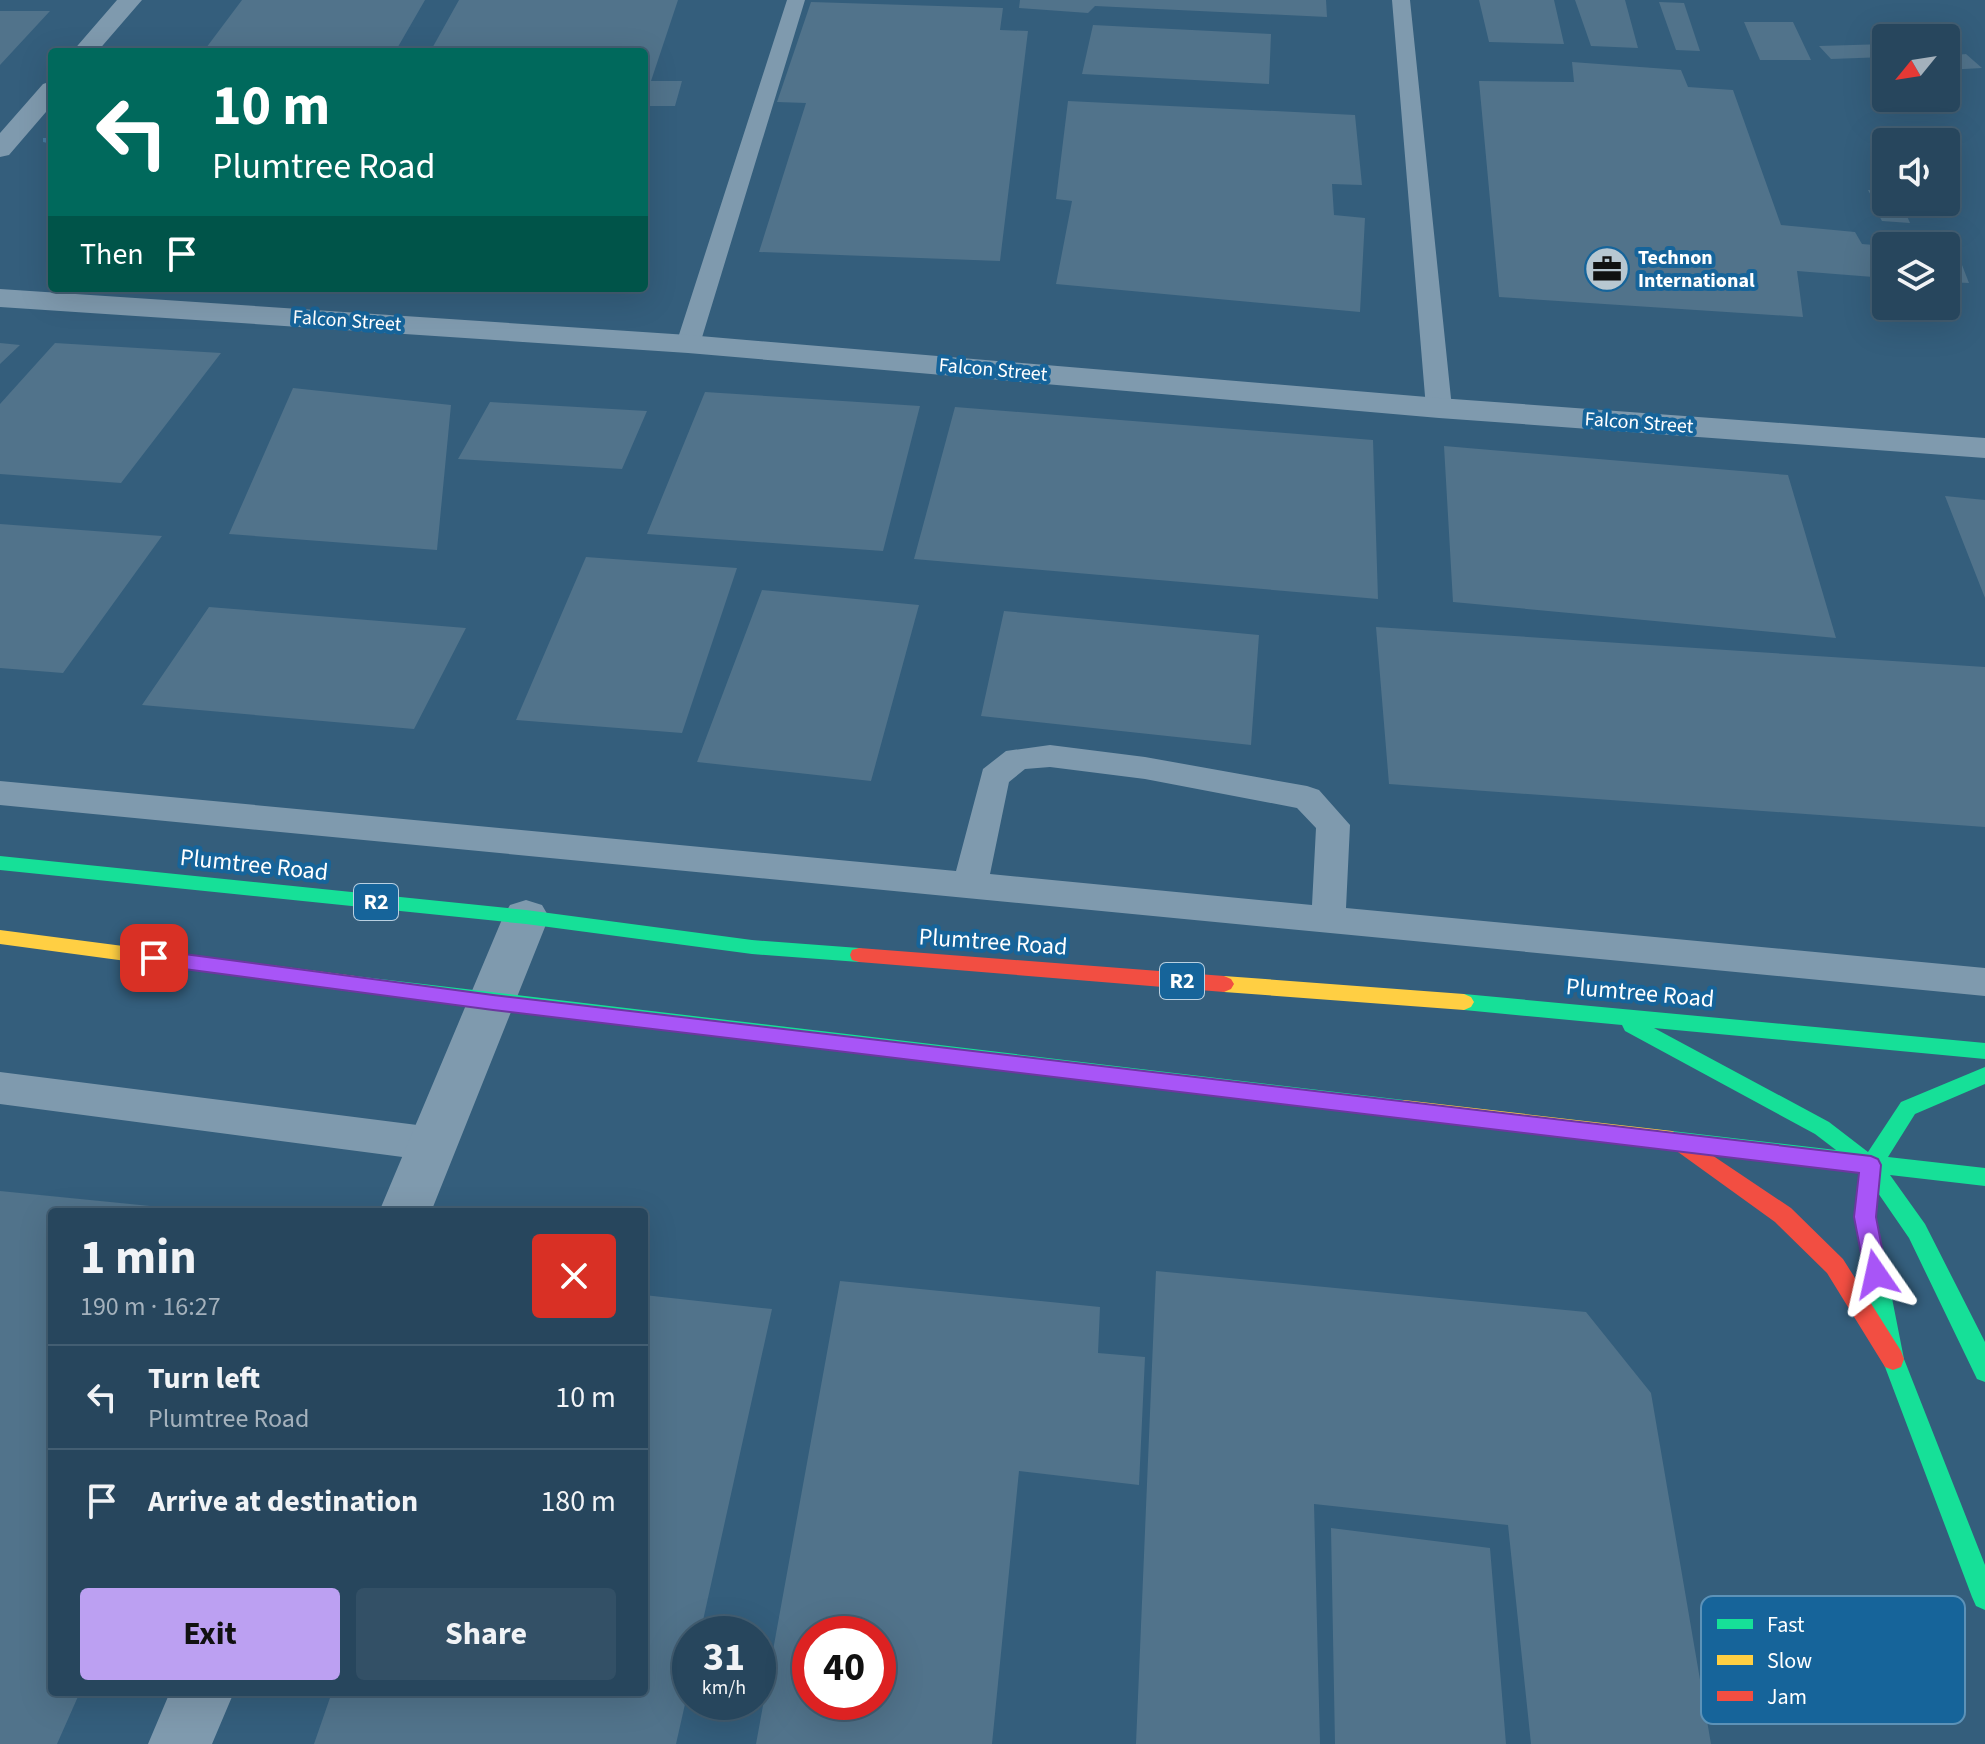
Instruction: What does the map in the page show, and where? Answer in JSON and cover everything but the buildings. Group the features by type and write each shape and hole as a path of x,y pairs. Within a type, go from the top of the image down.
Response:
{"main road":[{"name":"Plumtree Road","path":"0,863 526,917 752,947 1612,1014 1985,1051"},
{"path":"0,937 493,1002 1985,1177"},
{"path":"1612,1014 1822,1128 1871,1165 1917,1231 1984,1362"},
{"path":"1985,1075 1908,1108 1871,1165 1865,1217 1893,1359 1985,1597"},
{"path":"1674,1139 1722,1169 1783,1215 1835,1266 1893,1359"}],"street":[{"path":"88,48 130,0"},
{"path":"0,149 48,94"},
{"name":"Falcon Street","path":"0,298 688,344 1439,408 1985,448"},
{"path":"407,1208 526,917"},
{"path":"180,1744 200,1696"}],"lane":[{"path":"688,344 796,0"},
{"path":"1401,0 1439,408"},
{"path":"970,886 994,777 1017,759 1050,756 1145,768 1307,798 1333,825 1328,920"},
{"path":"0,793 1985,982"},
{"path":"0,1088 433,1144"}],"traffic: fast":[{"path":"0,863 526,917 752,947 859,955"},
{"path":"355,984 1404,1109"},
{"path":"1464,1002 1985,1051"},
{"path":"1632,1025 1822,1128 1869,1164"},
{"path":"1871,1165 1908,1108 1985,1075"},
{"path":"1672,1140 1985,1177"},
{"path":"1871,1165 1865,1217 1893,1359 1985,1597"},
{"path":"1871,1165 1917,1231 1985,1371"},
{"path":"1981,1361 1985,1353"}],"traffic: slow":[{"path":"0,937 355,984"},
{"path":"1224,984 1464,1002"},
{"path":"1404,1109 1672,1140"}],"traffic: jam":[{"path":"859,955 1224,984"},
{"path":"1685,1146 1783,1215 1835,1266 1893,1359"}],"place":[{"name":"Technon International","path":"1607,269"}],"route":[{"path":"154,958 493,1002 1674,1139 1871,1165 1865,1217 1876,1274"}]}
